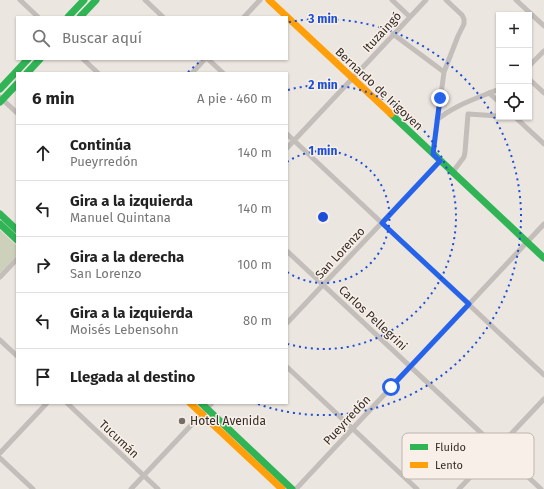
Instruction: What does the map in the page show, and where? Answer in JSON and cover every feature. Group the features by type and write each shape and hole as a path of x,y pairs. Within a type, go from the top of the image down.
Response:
{"street":[{"path":"20,0 37,16"},
{"path":"69,16 84,0"},
{"path":"81,16 96,0"},
{"path":"145,0 162,16"},
{"path":"245,16 260,0"},
{"name":"Bernardo de Irigoyen","path":"269,0 286,16"},
{"path":"392,0 410,17"},
{"name":"Ituzaingó","path":"288,147 426,0"},
{"path":"433,154 444,72 464,24 462,15 446,0"},
{"path":"516,0 544,26"},
{"name":"Bernardo de Irigoyen","path":"288,18 544,258"},
{"path":"394,34 444,72"},
{"path":"532,63 544,51"},
{"path":"0,89 27,60"},
{"path":"28,72 39,60"},
{"path":"84,60 97,72"},
{"path":"193,72 205,60"},
{"path":"207,60 221,72"},
{"path":"532,83 544,93"},
{"path":"16,85 1,100 16,112"},
{"path":"437,120 444,114 496,91"},
{"path":"489,93 496,99"},
{"path":"452,173 464,157 468,114 496,116"},
{"path":"518,120 544,144"},
{"path":"288,135 544,375"},
{"name":"San Lorenzo","path":"288,322 440,161"},
{"path":"0,214 16,229"},
{"path":"0,224 16,239"},
{"name":"Pueyrredón","path":"296,489 544,224"},
{"name":"Carlos Pellegrini","path":"288,252 481,433"},
{"path":"0,277 16,260"},
{"path":"0,340 16,355"},
{"path":"288,368 402,475"},
{"path":"511,433 544,399"},
{"path":"0,453 46,404"},
{"name":"Tucumán","path":"68,404 158,489"},
{"path":"192,404 204,411 292,489"},
{"path":"201,404 204,411 282,489"},
{"path":"131,489 211,404"},
{"path":"0,458 33,489"},
{"path":"407,479 417,489"},
{"path":"459,489 468,479"},
{"name":"Carlos Pellegrini","path":"530,479 541,489"}],"green space":[{"path":"0,230 16,245 16,256 0,273"}],"traffic: fast":[{"path":"69,16 84,0"},
{"path":"81,16 96,0"},
{"path":"0,89 27,60"},
{"path":"28,72 39,60"},
{"path":"0,102 16,85"},
{"path":"391,114 544,258"},
{"path":"0,214 16,229"},
{"path":"0,224 16,239"},
{"path":"202,404 292,489"}],"traffic: slow":[{"path":"269,0 286,16"},
{"path":"288,18 391,114"},
{"path":"191,404 282,489"}],"place":[{"name":"Hotel Avenida","path":"182,421"}],"route":[{"path":"391,387 469,304 382,223 440,161 433,154 433,143 440,98"}]}
